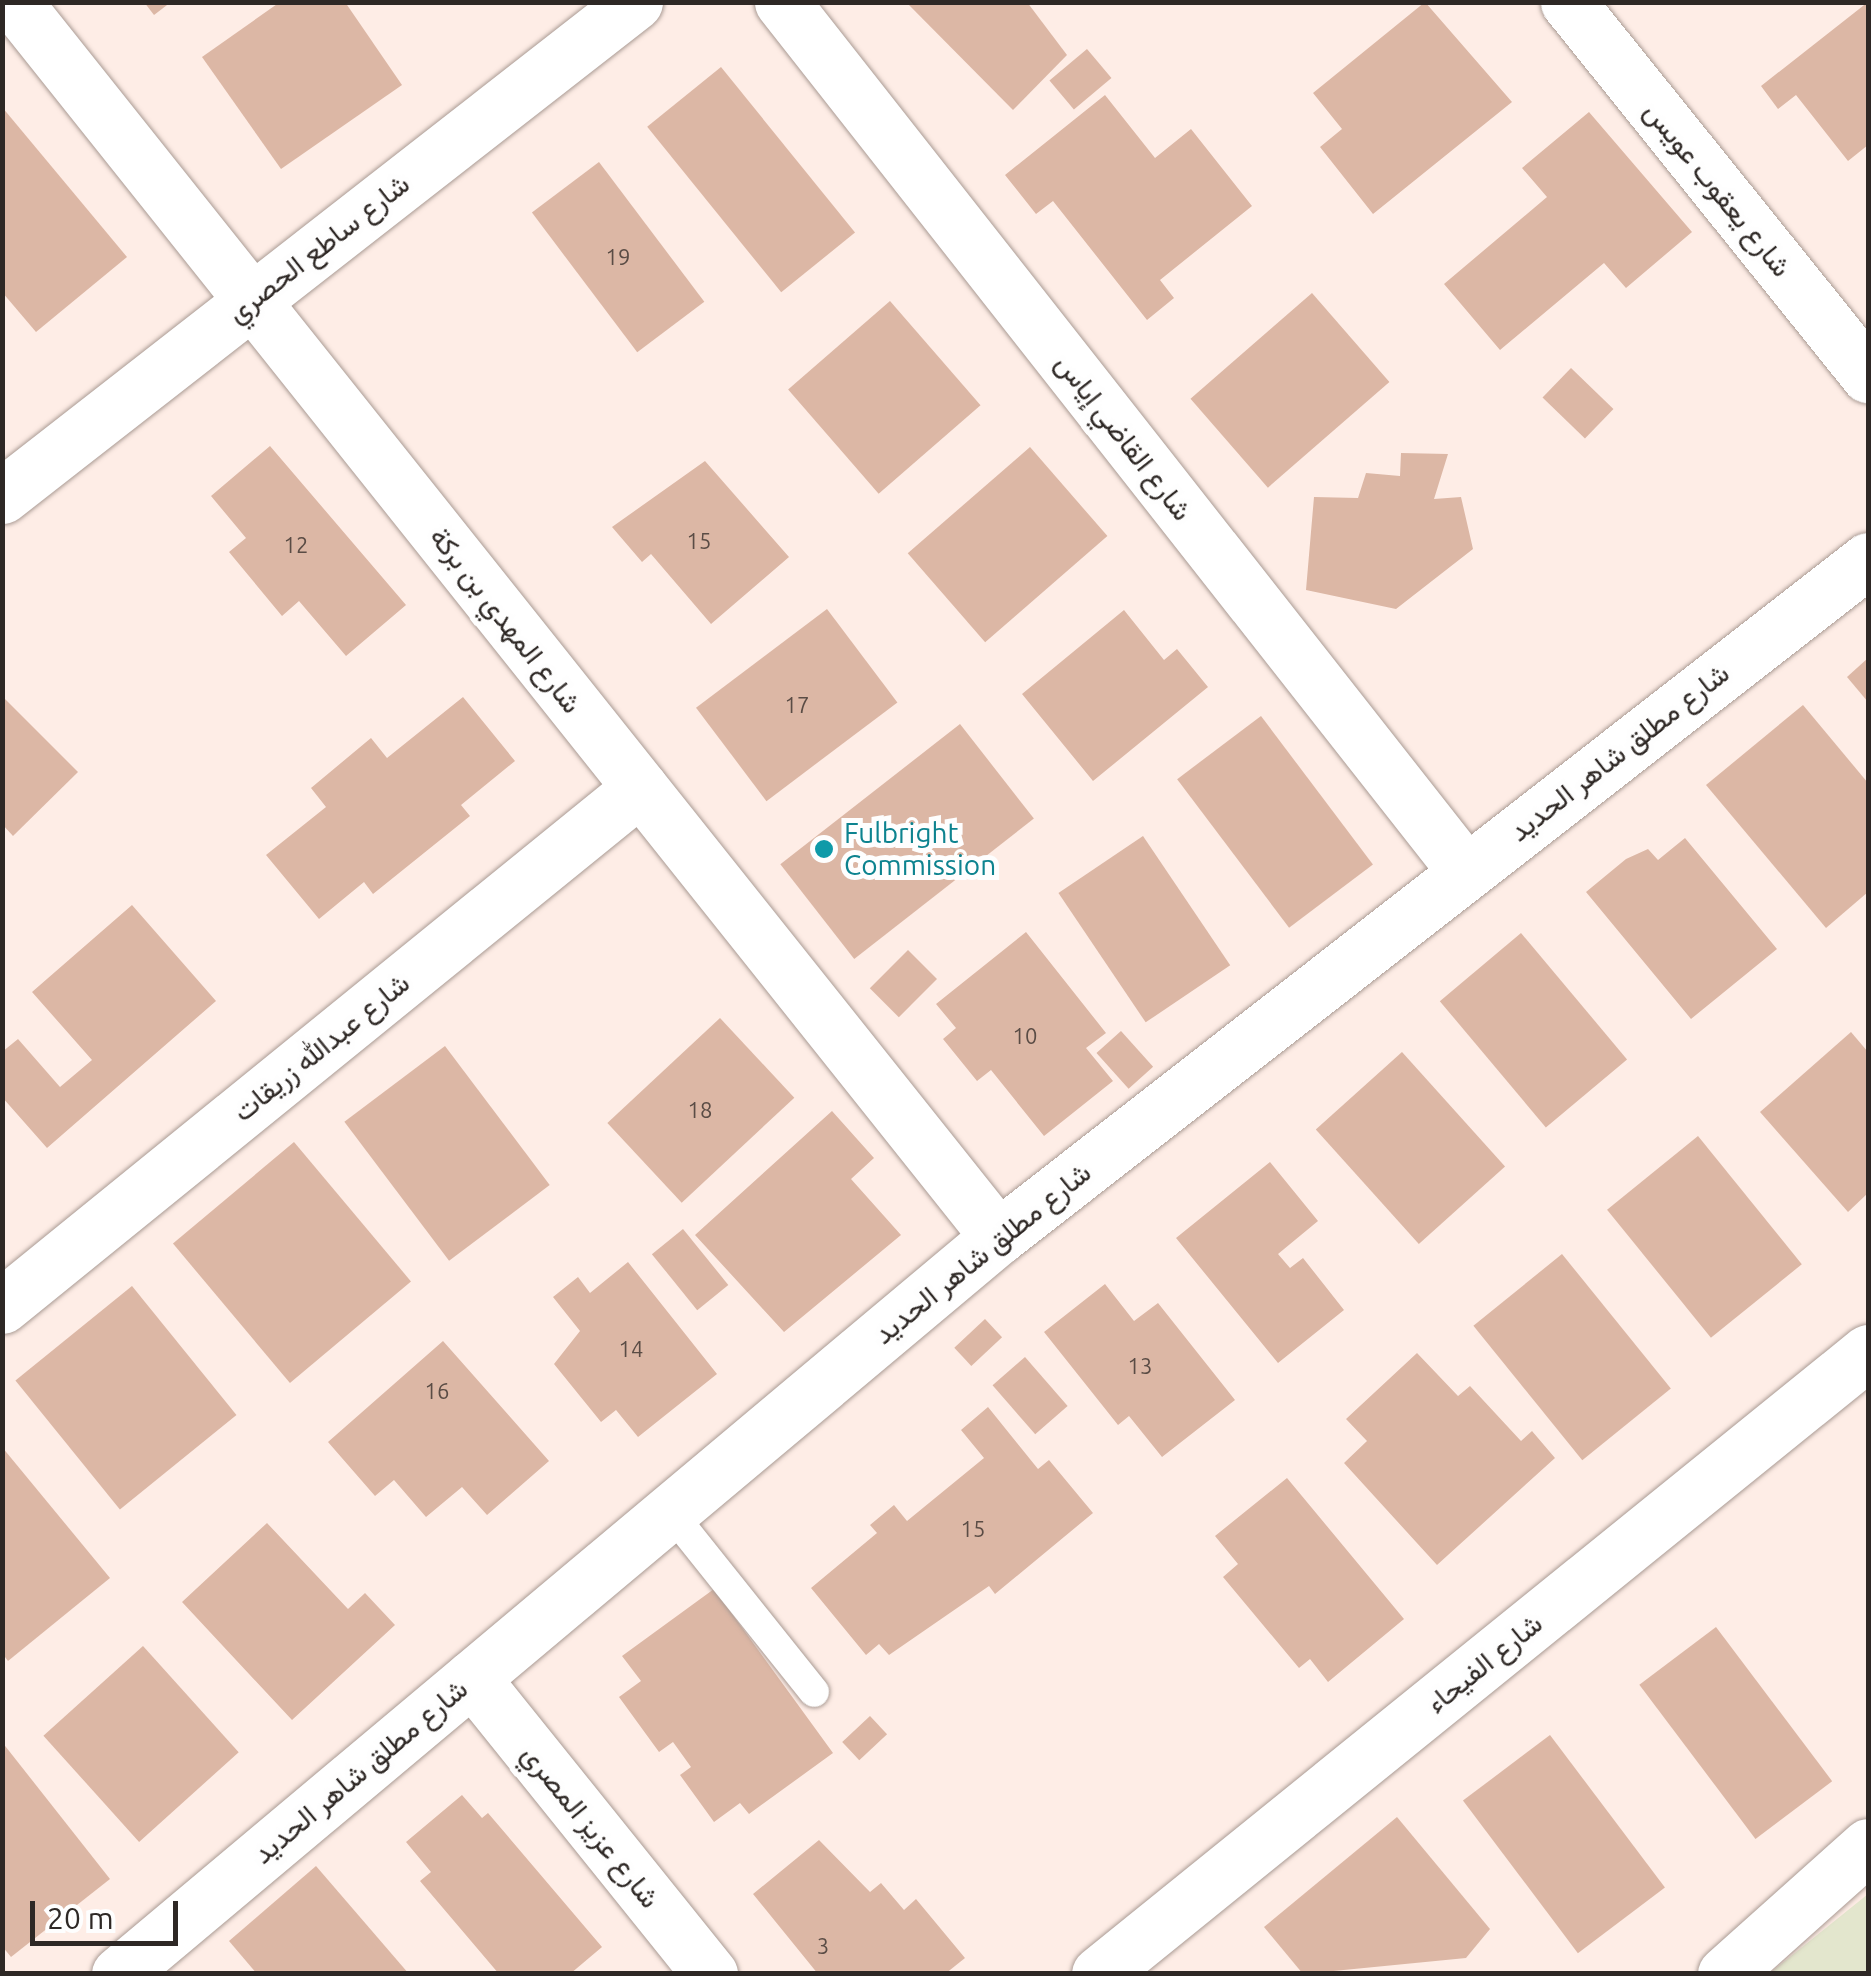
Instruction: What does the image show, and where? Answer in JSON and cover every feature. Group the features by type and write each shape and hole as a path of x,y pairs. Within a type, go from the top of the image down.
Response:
{"street":[{"name":"شارع المهدي بن بركة","path":"14,2 998,1238"},
{"name":"شارع ساطع الحصري","path":"2,496 636,2"},
{"name":"شارع القاضي إياس","path":"782,2 1466,871"},
{"name":"شارع يعقوب عويس","path":"1568,2 1868,376"},
{"name":"شارع مطلق شاهر الحديد","path":"119,1974 668,1509 998,1238 1868,560"},
{"name":"شارع عبدالله زريقات","path":"2,1306 640,788"},
{"name":"شارع الفيحاء","path":"1099,1974 1868,1352"},
{"name":"شارع عزيز المصري","path":"472,1678 710,1974"},
{"path":"1725,1974 1868,1846"}],"lane":[{"path":"668,1509 814,1692"}],"green space":[{"path":"1868,1894 1868,1973 1770,1973"}],"building":[{"path":"144,2 171,2 154,15"},
{"path":"280,2 345,2 402,85 281,169 202,57"},
{"path":"906,2 1027,2 1067,55 1013,110"},
{"path":"1425,2 1512,102 1373,214 1320,147 1342,129 1313,93"},
{"path":"1868,2 1868,145 1848,161 1796,95 1778,109 1761,86"},
{"path":"1087,49 1111,78 1074,110 1049,80"},
{"path":"721,67 855,233 781,292 647,127"},
{"path":"1105,95 1155,158 1191,129 1252,206 1160,280 1174,298 1147,320 1053,201 1036,214 1005,175"},
{"path":"2,107 127,257 36,332 2,292"},
{"path":"1589,112 1692,232 1626,288 1604,263 1500,350 1444,284 1547,197 1522,168"},
{"path":"599,162 704,302 637,352 532,213"},
{"path":"1312,293 1389,382 1268,488 1190,399"},
{"path":"890,301 981,405 879,494 788,390"},
{"path":"1571,368 1613,409 1585,438 1543,397"},
{"path":"270,446 406,605 346,656 299,601 282,616 229,552 246,538 211,496"},
{"path":"1030,447 1107,536 985,642 908,553"},
{"path":"1401,453 1448,454 1434,499 1461,497 1473,549 1396,609 1306,590 1314,497 1358,498 1366,473 1400,476"},
{"path":"705,461 789,557 711,624 651,554 642,562 612,527"},
{"path":"827,609 897,702 766,801 696,708"},
{"path":"1124,610 1164,660 1177,649 1208,687 1093,781 1022,694"},
{"path":"1868,658 1868,702 1847,677"},
{"path":"2,696 78,772 13,836 2,824"},
{"path":"463,697 515,761 461,805 470,816 373,894 364,882 319,919 266,855 326,807 311,788 371,738 387,758"},
{"path":"1803,705 1868,783 1868,892 1826,928 1706,785"},
{"path":"1261,716 1373,865 1289,928 1177,779"},
{"path":"960,724 1034,819 854,959 780,864"},
{"path":"1143,836 1230,965 1146,1022 1058,893"},
{"path":"1685,838 1777,949 1691,1019 1586,892 1626,859 1648,849 1658,860"},
{"path":"132,905 216,1001 47,1148 2,1097 2,1052 18,1039 60,1087 92,1060 32,992"},
{"path":"1026,932 1106,1033 1086,1048 1113,1081 1044,1136 991,1070 977,1081 943,1039 956,1028 936,1004"},
{"path":"1521,933 1627,1059 1546,1128 1440,1001"},
{"path":"908,950 937,979 899,1017 870,988"},
{"path":"720,1018 794,1098 682,1203 607,1123"},
{"path":"1121,1031 1153,1067 1129,1089 1096,1053"},
{"path":"1851,1032 1868,1052 1868,1193 1848,1212 1760,1112"},
{"path":"445,1046 550,1185 449,1261 344,1122"},
{"path":"1402,1052 1505,1166 1419,1244 1316,1130"},
{"path":"832,1111 874,1158 851,1179 901,1235 784,1332 695,1235"},
{"path":"1698,1136 1802,1264 1711,1338 1607,1210"},
{"path":"294,1142 411,1281 290,1383 173,1244"},
{"path":"1270,1162 1318,1221 1278,1254 1290,1268 1303,1258 1344,1310 1278,1363 1176,1238"},
{"path":"683,1229 728,1285 697,1310 652,1254"},
{"path":"1562,1254 1671,1388 1582,1460 1473,1326"},
{"path":"628,1262 717,1374 638,1437 616,1410 601,1422 554,1364 580,1331 553,1297 578,1277 590,1293"},
{"path":"1105,1284 1134,1321 1158,1303 1235,1400 1162,1457 1129,1416 1118,1425 1044,1332"},
{"path":"132,1286 236,1415 120,1509 15,1380"},
{"path":"985,1319 1002,1337 971,1366 954,1348"},
{"path":"443,1341 549,1461 487,1515 462,1487 426,1517 394,1480 375,1496 328,1442"},
{"path":"1417,1353 1458,1396 1470,1386 1521,1441 1532,1431 1555,1458 1437,1565 1344,1463 1367,1441 1346,1419"},
{"path":"1025,1357 1068,1406 1035,1434 993,1385"},
{"path":"988,1407 1038,1469 1049,1460 1093,1513 995,1594 989,1586 889,1655 879,1644 866,1655 811,1588 877,1533 870,1525 894,1505 907,1521 984,1458 961,1430"},
{"path":"2,1447 110,1578 8,1661 2,1653"},
{"path":"1287,1478 1404,1619 1328,1682 1310,1659 1299,1668 1223,1577 1238,1564 1215,1536"},
{"path":"267,1523 348,1609 365,1593 395,1625 292,1720 182,1602"},
{"path":"714,1589 833,1753 749,1814 740,1803 714,1822 680,1775 691,1767 673,1742 659,1752 619,1697 641,1681 622,1656"},
{"path":"1716,1627 1832,1781 1755,1839 1639,1685"},
{"path":"143,1646 239,1752 139,1842 43,1736"},
{"path":"870,1716 887,1734 859,1760 842,1742"},
{"path":"1550,1735 1665,1888 1578,1953 1463,1801"},
{"path":"2,1742 110,1879 11,1957 2,1946"},
{"path":"462,1795 482,1818 488,1813 602,1947 570,1974 499,1974 420,1881 431,1872 406,1842"},
{"path":"1397,1817 1490,1929 1466,1958 1303,1974 1264,1927"},
{"path":"819,1840 870,1892 881,1883 904,1910 916,1899 965,1958 945,1974 818,1974 753,1894"},
{"path":"316,1866 409,1974 257,1974 229,1941"}],"place":[{"name":"Fulbright Commission","path":"824,849"}]}
